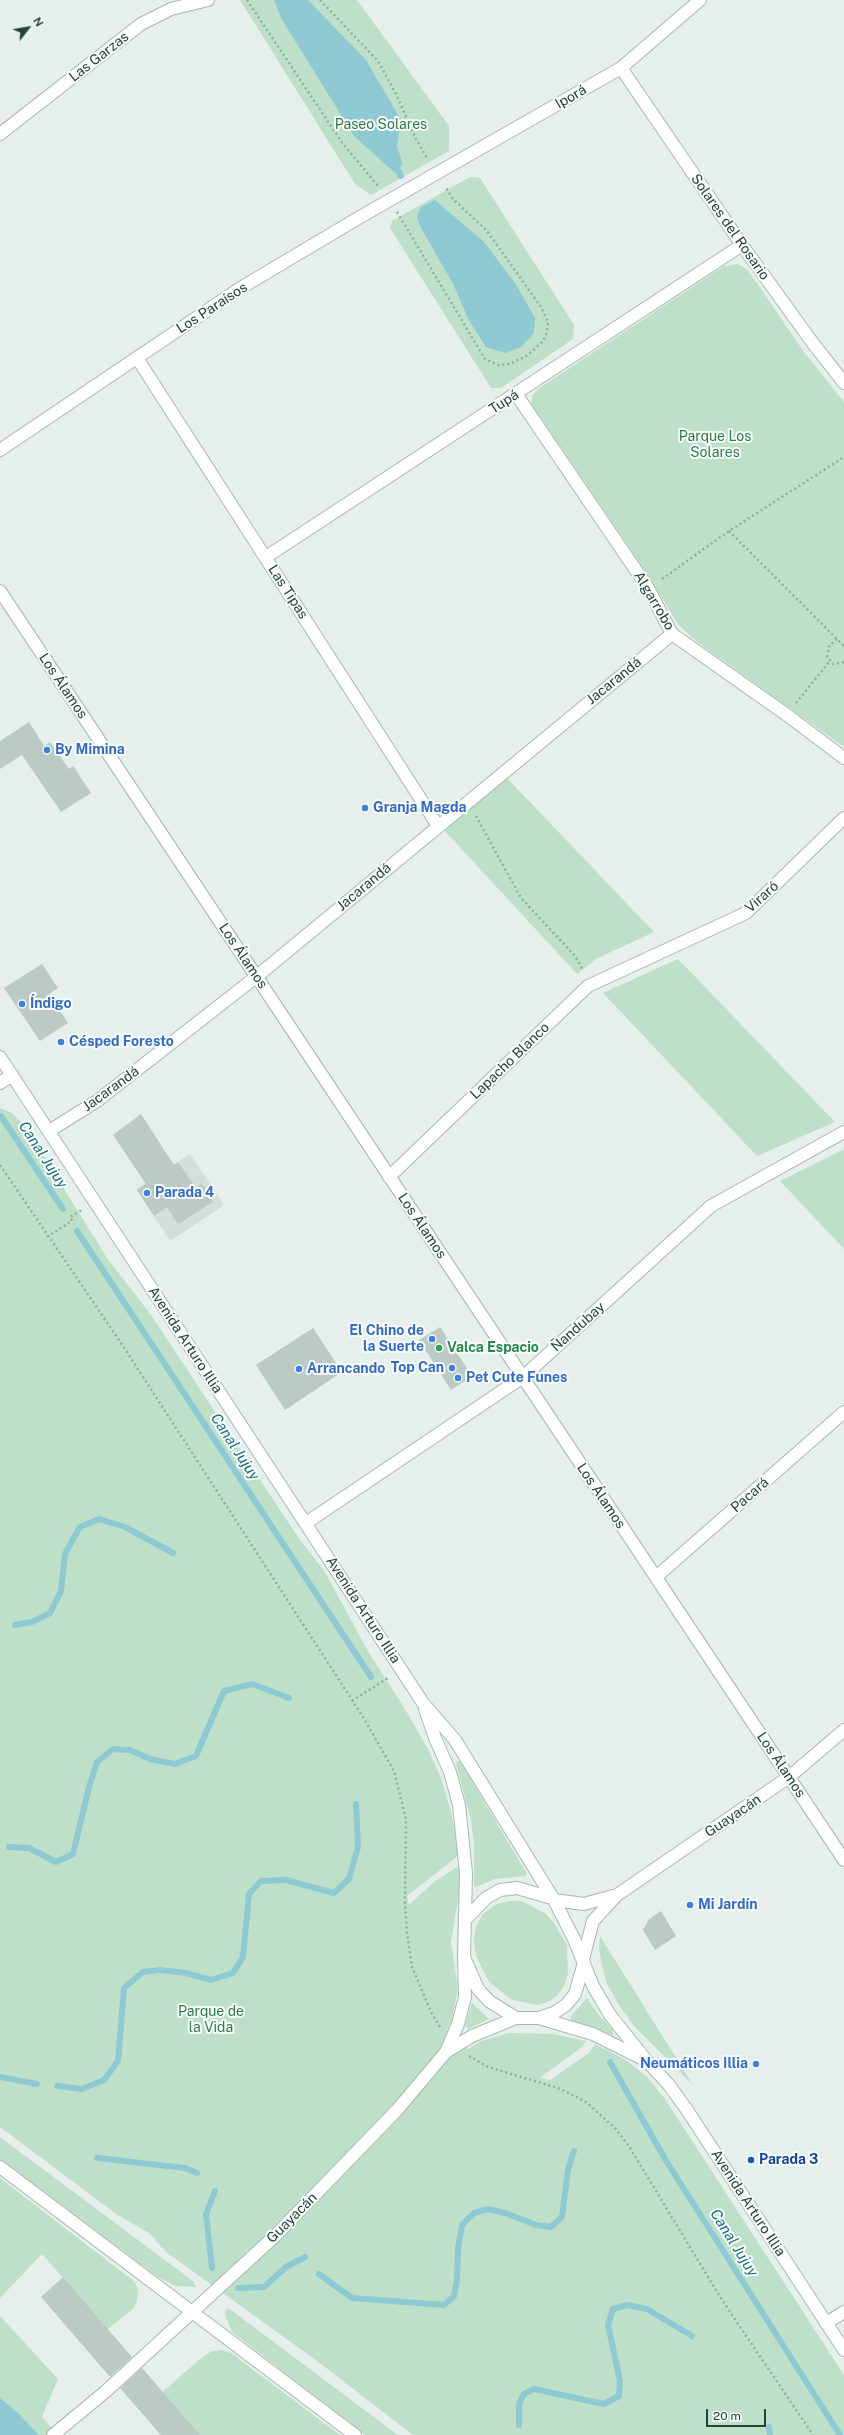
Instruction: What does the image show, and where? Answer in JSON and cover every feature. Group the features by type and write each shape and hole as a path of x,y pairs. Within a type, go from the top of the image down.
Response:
{"street":[{"name":"Las Garzas","path":"0,134 141,24 171,9 208,0"},
{"name":"Iporá","path":"430,177 621,68 700,0"},
{"name":"Solares del Rosario","path":"621,68 742,245 812,342 844,382"},
{"name":"Los Paraísos","path":"0,450 239,289 430,177"},
{"name":"Tupá","path":"266,558 742,245"},
{"name":"Las Tipas","path":"137,358 438,826"},
{"name":"Algarrobo","path":"516,394 648,588 672,634 787,715 844,758"},
{"name":"Los Álamos","path":"0,591 844,1860"},
{"name":"Jacarandá","path":"50,1131 97,1101 256,977 672,634"},
{"name":"Viraró","path":"641,961 746,913 844,818"},
{"name":"Lapacho Blanco","path":"389,1177 588,986 641,961"},
{"name":"Avenida Arturo Illia","path":"0,1056 423,1703 455,1740 553,1899"},
{"path":"0,1083 12,1075"},
{"name":"Ñandubay","path":"306,1523 522,1377 711,1206 844,1132"},
{"name":"Pacará","path":"656,1577 844,1412"},
{"name":"Avenida Arturo Illia","path":"423,1703 435,1738 450,1772 459,1805 465,1847 466,1919"},
{"name":"Guayacán","path":"584,1961 593,1921 616,1895 789,1777 844,1730"},
{"path":"517,1888 553,1899 584,1961 575,1994 566,2005 539,2018 516,2018 489,2001 478,1989 464,1957 466,1919 486,1898 500,1890 517,1888"},
{"name":"Guayacán","path":"553,1899 584,1904 616,1895"},
{"name":"Guayacán","path":"53,2435 126,2373 192,2311 276,2236 397,2110 446,2052 458,2024 465,1997 464,1957"},
{"name":"Avenida Arturo Illia","path":"584,1961 601,2002 646,2060 669,2085 687,2110 844,2350"},
{"name":"Guayacán","path":"446,2052 472,2036 516,2018"},
{"name":"Avenida Arturo Illia","path":"539,2018 593,2034 646,2060"},
{"path":"0,2167 355,2435"},
{"path":"826,2323 844,2312"}],"path":[{"path":"247,0 343,144 390,200 485,359 498,365 510,364 528,355 543,341 547,332 548,322"},
{"path":"648,588 729,531 844,457"},
{"path":"729,531 777,581 844,646"},
{"path":"830,661 827,652 837,639"},
{"path":"787,715 830,661"},
{"path":"830,661 838,664 844,662"},
{"path":"465,804 476,816 521,898 575,956 583,970 588,986"},
{"path":"0,1165 47,1237 120,1343 352,1701 394,1771 403,1801 406,1819 406,1932 412,1968 431,2012 440,2027"},
{"path":"47,1237 72,1221 70,1217"},
{"path":"352,1701 402,1669"},
{"path":"470,2057 494,2069 562,2089 586,2102 616,2129 630,2148 722,2300 813,2435"}],"shaded area":[{"path":"190,1154 224,1205 170,1241 136,1189"}],"green space":[{"name":"Paseo Solares","path":"240,0 357,0 449,126 449,151 371,195 355,184"},
{"path":"470,177 480,178 574,325 573,339 501,388 491,388 390,228 392,221"},
{"name":"Parque Los Solares","path":"738,264 748,270 804,352 844,402 844,747 697,642 678,624 644,569 532,405 532,396 538,389 724,266"},
{"path":"507,778 654,932 596,959 577,974 444,830"},
{"path":"678,959 835,1122 757,1156 603,993"},
{"name":"Parque de la Vida","path":"0,1108 12,1113 25,1126 107,1258 151,1315 298,1537 325,1572 369,1653 402,1704 428,1749 441,1778 452,1815 458,1856 407,1896 409,1905 435,1881 459,1866 460,1888 451,1942 458,1989 452,2019 447,2030 468,2049 481,2041 509,2033 554,2034 586,2041 582,2047 540,2078 550,2080 589,2053 595,2044 626,2060 647,2077 665,2099 844,2375 844,2435 413,2435 317,2361 166,2252 149,2233 116,2214 0,2127"},
{"path":"844,1149 844,1249 780,1181"},
{"path":"457,1761 460,1761 527,1874 525,1876 495,1879 476,1887 474,1885 474,1844 471,1820 456,1764"},
{"path":"508,1901 522,1901 546,1914 554,1923 567,1945 568,1973 564,1986 557,1996 548,2002 538,2005 512,2000 489,1982 476,1956 474,1941 476,1926 483,1914 495,1905"},
{"path":"600,1936 693,2085 634,2026 619,2005 608,1986 603,1970 599,1950"},
{"path":"587,1998 598,2014 613,2030 613,2035 571,2021 571,2016"},
{"path":"472,2003 489,2019 468,2029 465,2025"},
{"path":"0,2137 193,2281 196,2287 176,2286 158,2277 0,2159"},
{"path":"0,2178 135,2282 138,2291 137,2301 133,2309 108,2329 42,2254 0,2298"},
{"path":"226,2309 231,2310 398,2435 365,2435 232,2332 225,2315"},
{"path":"0,2316 58,2379 42,2417 58,2435 0,2435"},
{"path":"222,2350 231,2353 340,2435 200,2435 162,2392 204,2356 212,2351"}],"water":[{"path":"274,0 308,0 366,60 401,120 397,147 403,164 395,173 354,136 281,18"},
{"path":"435,200 484,242 515,283 535,318 534,333 521,347 505,353 486,347 469,320 453,284 420,226 417,217 421,207"},
{"path":"0,2398 18,2413 39,2435 0,2435"}],"building":[{"path":"29,722 44,746 50,742 69,769 73,766 91,793 61,812 22,755 0,769 0,741"},
{"path":"42,964 58,988 49,994 68,1023 40,1041 4,988"},
{"path":"141,1114 174,1165 178,1162 196,1188 202,1184 213,1202 178,1224 167,1207 154,1216 137,1190 146,1184 113,1135"},
{"path":"440,1327 472,1376 451,1390 419,1340"},
{"name":"Arrancando","path":"313,1328 342,1372 285,1410 256,1365"},
{"path":"661,1911 676,1936 655,1950 643,1930 649,1919"},
{"path":"63,2277 132,2357 110,2377 41,2297"},
{"path":"142,2368 200,2435 161,2435 120,2388"}],"waterway":[{"path":"394,164 401,176"},
{"name":"Canal Jujuy","path":"1,1116 63,1209"},
{"name":"Canal Jujuy","path":"77,1231 371,1677"},
{"path":"15,1625 32,1622 50,1613 61,1591 65,1554 80,1527 99,1519 125,1527 173,1553"},
{"path":"9,1847 29,1848 56,1862 73,1854 89,1787 97,1762 113,1749 130,1750 150,1759 175,1764 196,1756 224,1691 252,1684 289,1698"},
{"path":"57,2086 82,2089 104,2080 118,2061 124,1988 143,1972 160,1970 186,1973 211,1980 233,1973 243,1957 249,1894 261,1881 286,1880 334,1893 349,1879 358,1847 356,1804"},
{"name":"Canal Jujuy","path":"610,2062 665,2159 840,2435"},
{"path":"0,2077 37,2084"},
{"path":"319,2274 352,2298 444,2305 454,2296 457,2281 458,2248 462,2225 474,2213 488,2209 505,2213 536,2225 551,2227 562,2217 568,2169 574,2151"},
{"path":"97,2158 185,2168 197,2173"},
{"path":"212,2268 206,2214 215,2191"},
{"path":"238,2288 264,2287 286,2267 305,2257"},
{"path":"519,2425 519,2404 524,2394 534,2389 604,2404 619,2396 620,2381 608,2325 613,2309 627,2305 647,2309 692,2336"},
{"path":"769,2427 770,2435"}],"place":[{"name":"By Mimina","path":"47,750"},
{"name":"Granja Magda","path":"365,808"},
{"name":"Índigo","path":"22,1004"},
{"name":"Césped Foresto","path":"61,1042"},
{"name":"Parada 4","path":"147,1193"},
{"name":"El Chino de la Suerte","path":"432,1339"},
{"name":"Valca Espacio","path":"439,1348"},
{"name":"Top Can","path":"452,1368"},
{"name":"Arrancando","path":"299,1369"},
{"name":"Pet Cute Funes","path":"458,1378"},
{"name":"Mi Jardín","path":"690,1905"},
{"name":"Neumáticos Illia","path":"756,2064"},
{"name":"Parada 3","path":"751,2160"}]}
